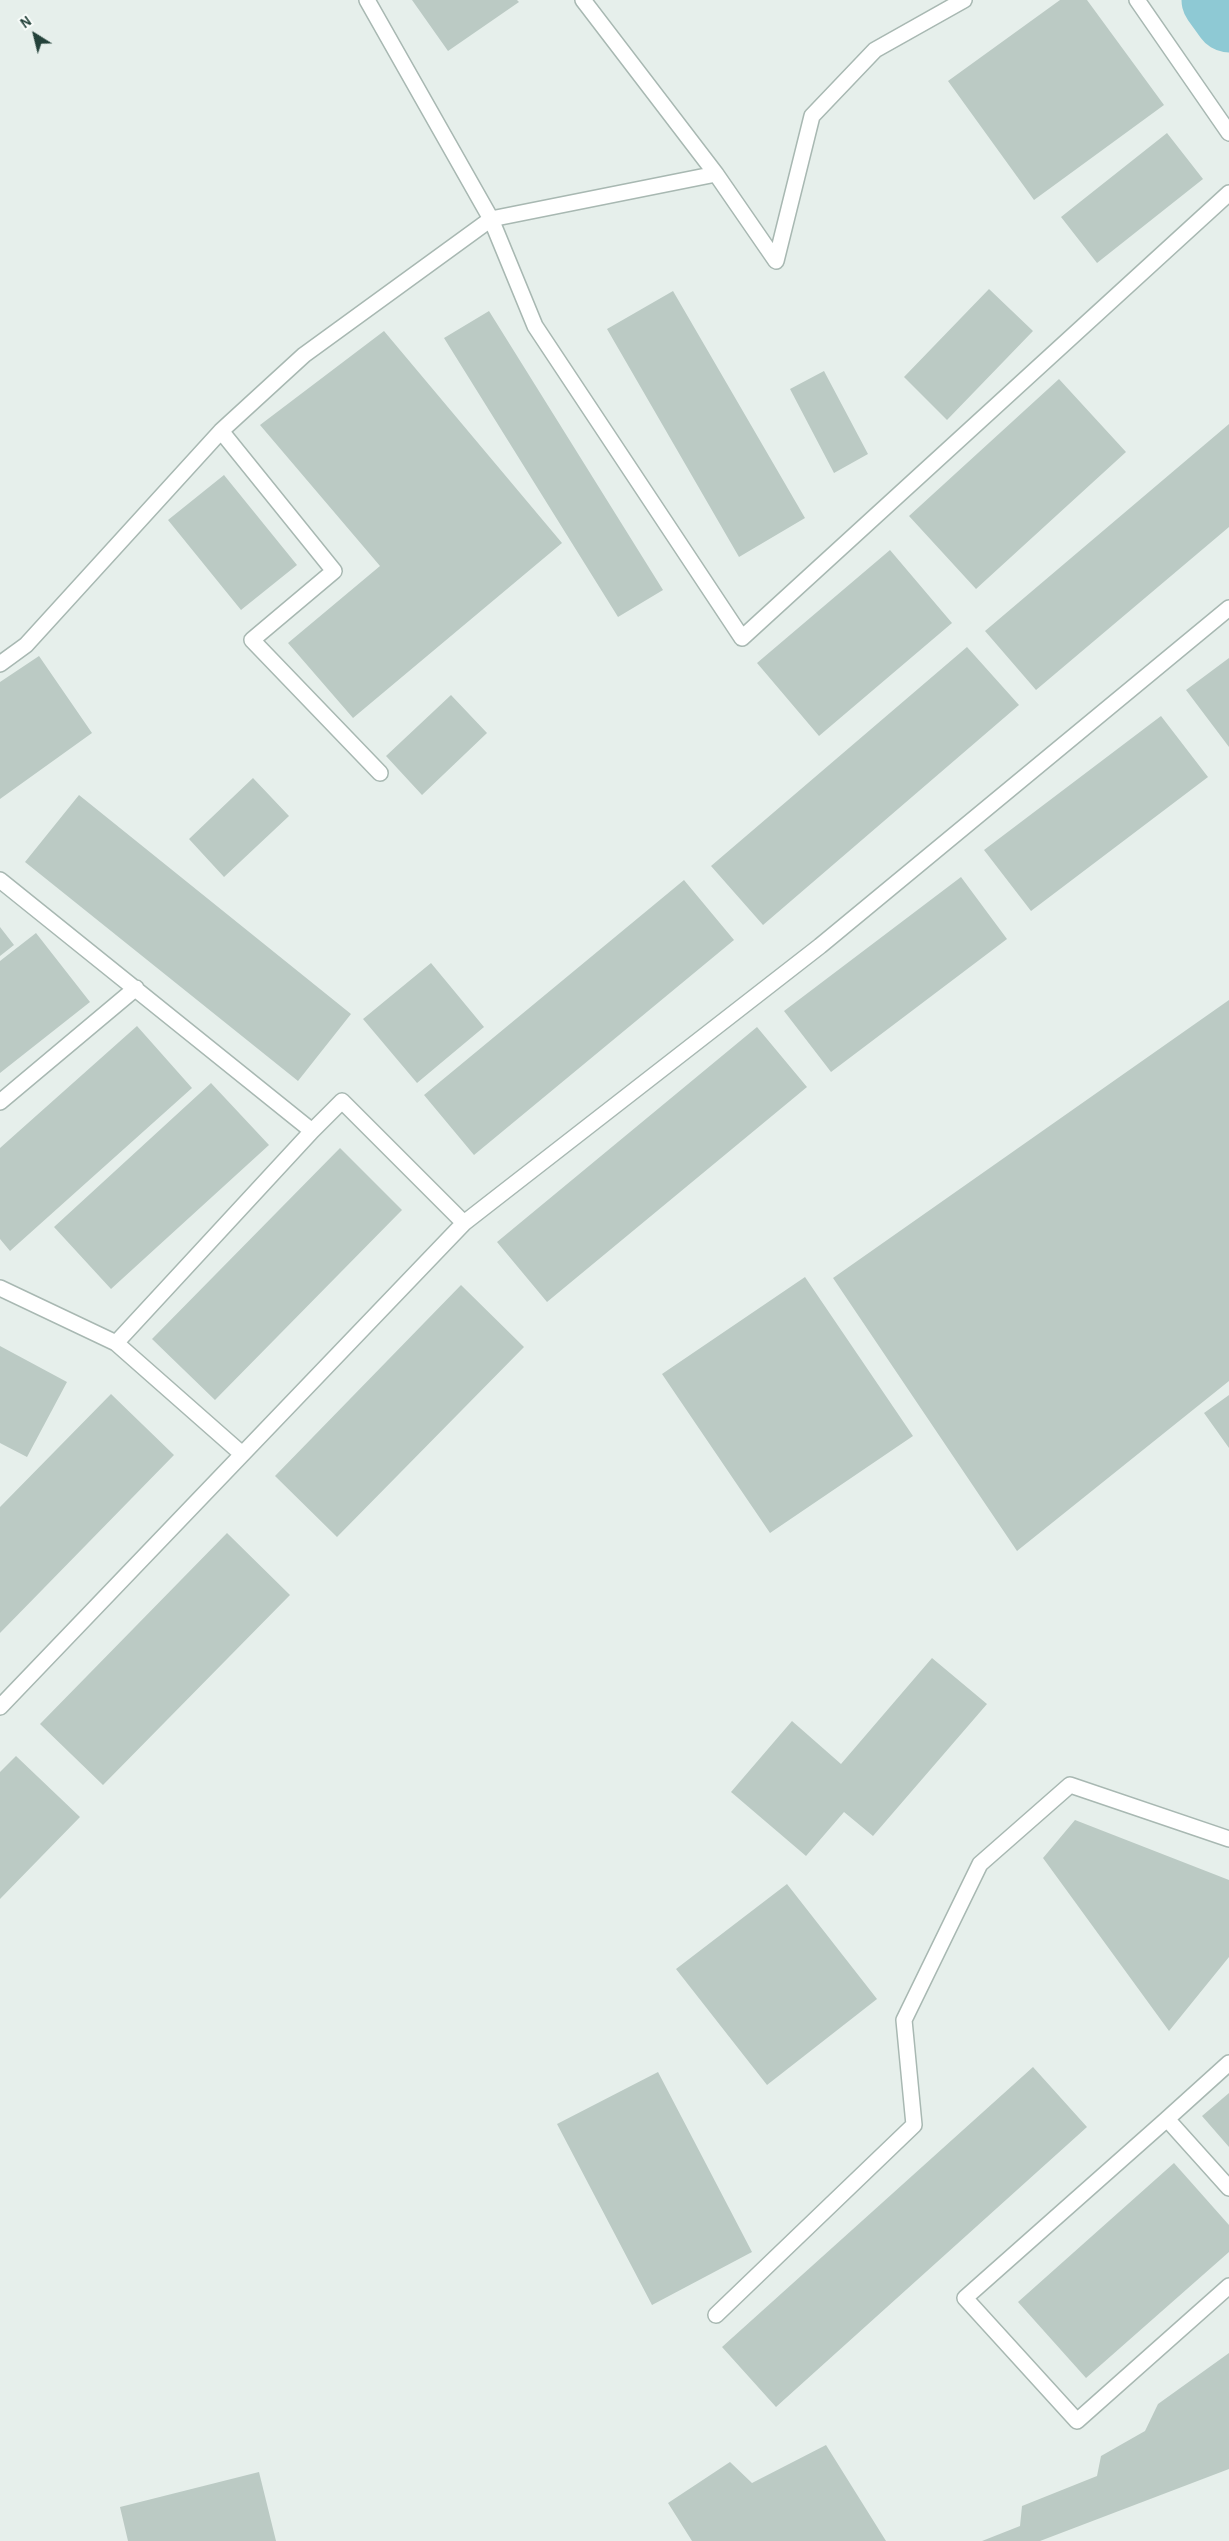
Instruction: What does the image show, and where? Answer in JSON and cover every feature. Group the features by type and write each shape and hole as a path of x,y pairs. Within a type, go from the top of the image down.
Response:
{"street":[{"path":"367,0 491,220 535,326 742,638 1229,194"},
{"path":"583,0 716,174 776,261 812,116 875,50 964,0"},
{"path":"1136,0 1229,133"},
{"path":"0,664 26,645 221,431 304,355 491,220 716,174"},
{"path":"221,431 334,571 252,640 380,773"},
{"path":"0,1708 464,1224 820,946 1229,608"},
{"path":"0,880 312,1131"},
{"path":"0,1102 136,988"},
{"path":"116,1342 342,1101 464,1224"},
{"path":"0,1288 116,1342 242,1454"},
{"path":"716,2315 914,2125 904,2020 980,1864 1070,1785 1229,1839"},
{"path":"1229,2063 965,2298 1077,2421 1229,2286"},
{"path":"1166,2119 1229,2188"}],"building":[{"path":"412,0 517,0 519,2 448,51"},
{"path":"1060,0 1087,0 1164,105 1034,200 948,81"},
{"path":"1167,133 1203,179 1097,263 1061,217"},
{"path":"989,289 1033,331 947,420 904,377"},
{"path":"673,291 805,518 739,557 607,329"},
{"path":"489,311 663,590 618,617 444,338"},
{"path":"384,331 562,543 353,718 288,643 380,566 260,425"},
{"path":"824,371 868,454 834,473 790,389"},
{"path":"1059,379 1126,452 976,589 909,516"},
{"path":"1229,424 1229,527 1036,690 985,631"},
{"path":"224,475 297,565 241,610 168,520"},
{"path":"890,550 952,623 819,736 757,663"},
{"path":"967,647 1019,705 763,925 711,866"},
{"path":"39,656 92,733 0,799 0,682"},
{"path":"1229,658 1229,747 1186,690"},
{"path":"451,695 487,733 422,795 386,756"},
{"path":"1161,716 1208,777 1031,911 984,850"},
{"path":"253,778 289,816 224,877 189,839"},
{"path":"79,795 351,1014 298,1081 25,862"},
{"path":"961,877 1007,939 831,1072 784,1011"},
{"path":"684,880 734,940 474,1155 424,1095"},
{"path":"0,927 14,945 0,956"},
{"path":"36,933 90,1002 0,1073 0,961"},
{"path":"431,963 484,1027 417,1083 363,1019"},
{"path":"1229,1000 1229,1381 1017,1551 833,1278"},
{"path":"137,1026 192,1088 10,1251 0,1239 0,1148"},
{"path":"757,1027 807,1087 547,1302 497,1242"},
{"path":"211,1083 269,1145 111,1289 54,1227"},
{"path":"340,1148 402,1210 215,1400 152,1339"},
{"path":"805,1277 913,1436 770,1533 662,1374"},
{"path":"461,1285 524,1347 337,1537 275,1476"},
{"path":"0,1346 67,1382 27,1457 0,1443"},
{"path":"111,1394 174,1455 0,1633 0,1507"},
{"path":"1229,1395 1229,1448 1204,1413"},
{"path":"227,1533 290,1595 103,1785 40,1724"},
{"path":"932,1658 987,1704 873,1836 844,1812 806,1856 731,1792 792,1721 841,1764"},
{"path":"16,1756 80,1817 0,1899 0,1772"},
{"path":"1075,1820 1229,1880 1229,1957 1169,2031 1043,1858"},
{"path":"787,1884 877,1999 767,2085 676,1969"},
{"path":"1033,2067 1087,2127 776,2407 722,2347"},
{"path":"658,2072 752,2252 652,2305 557,2124"},
{"path":"1229,2093 1229,2147 1202,2116"},
{"path":"1174,2163 1229,2225 1229,2252 1086,2378 1018,2302"},
{"path":"1229,2353 1229,2469 1040,2541 982,2541 1020,2526 1022,2506 1097,2476 1101,2456 1145,2431 1158,2404"},
{"path":"826,2445 886,2541 692,2541 668,2503 730,2462 752,2483"},
{"path":"259,2472 276,2541 128,2541 120,2507"}],"waterway":[{"path":"1216,0 1229,18"}]}
